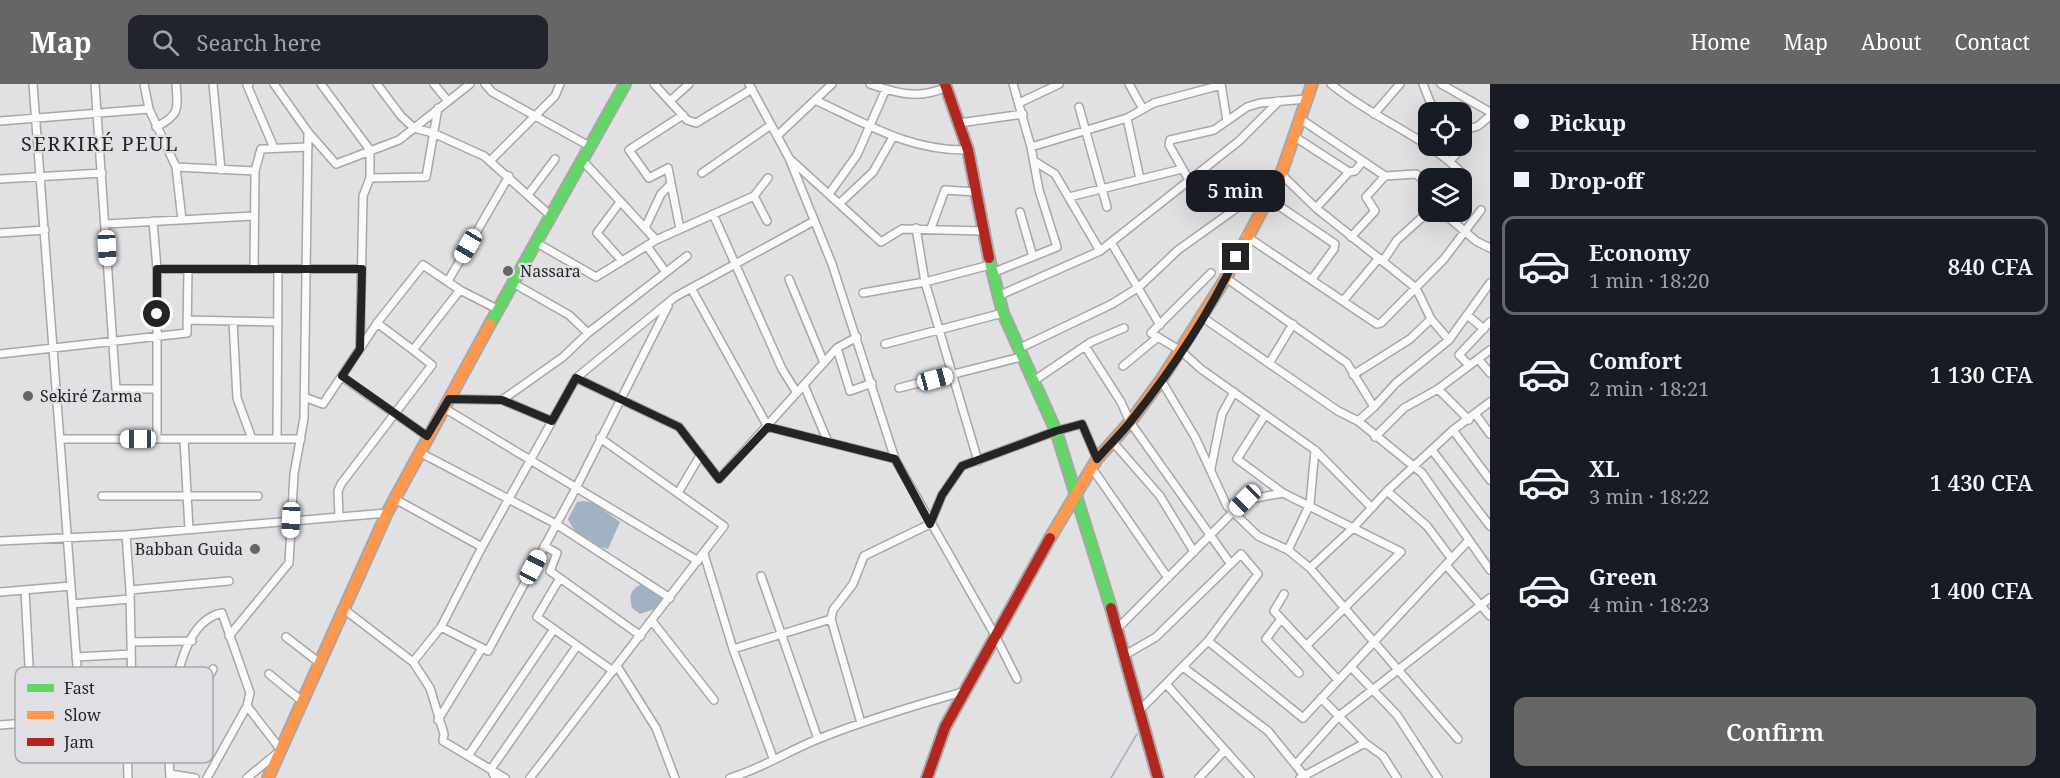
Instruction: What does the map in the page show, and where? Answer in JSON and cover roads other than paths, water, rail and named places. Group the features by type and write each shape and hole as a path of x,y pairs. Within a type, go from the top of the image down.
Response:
{"street":[{"path":"33,84 77,667"},
{"path":"95,84 116,389 156,389"},
{"path":"144,84 149,109 176,167 182,220"},
{"path":"156,127 170,120 178,108 177,84"},
{"path":"213,84 221,170"},
{"path":"249,84 247,85 274,148"},
{"path":"274,84 308,132 336,164 399,140 470,84"},
{"path":"321,84 370,150 370,178 363,196 360,349"},
{"path":"377,84 401,116 414,128 433,133 490,160 552,217"},
{"path":"434,84 447,100"},
{"path":"485,84 492,92 591,147"},
{"path":"490,160 555,96 560,84"},
{"path":"268,778 387,513 427,436 625,84"},
{"path":"654,84 683,115 696,123 751,87 789,158 814,221 857,337 895,459 996,637 1017,679"},
{"path":"670,101 689,84"},
{"path":"777,136 832,84"},
{"path":"870,84 915,96 934,93 945,86 968,150 991,269 1003,313 1032,382 1056,431 1141,709 1158,778"},
{"path":"863,293 991,269 1033,257 1057,247 1039,190 1023,114 1013,84"},
{"path":"1019,103 1059,84"},
{"path":"1129,84 1143,109"},
{"path":"1031,147 1127,118 1154,103 1221,84 1227,121"},
{"path":"1331,84 1350,100 1450,161 1457,168"},
{"path":"1374,114 1400,84"},
{"path":"1423,84 1430,102"},
{"path":"1441,84 1490,114 1478,126 1472,128"},
{"path":"927,778 945,727 1095,463 1130,423 1161,380 1226,278 1267,196 1281,174 1306,99 1314,86"},
{"path":"829,194 857,155 886,89"},
{"path":"1189,180 1169,146 1170,140 1214,130 1247,107 1306,99"},
{"path":"815,100 893,137 930,149 968,150"},
{"path":"998,296 1112,244 1239,141 1279,101"},
{"path":"1079,107 1107,207"},
{"path":"370,178 426,177 438,108"},
{"path":"0,121 149,109"},
{"path":"958,123 1023,114"},
{"path":"680,229 668,168 649,178 629,150 683,115"},
{"path":"1127,118 1140,179"},
{"path":"1299,118 1384,176 1418,176"},
{"path":"702,173 771,125"},
{"path":"229,636 289,563 294,474 301,439 304,397 308,132"},
{"path":"840,203 873,171 893,137"},
{"path":"1294,137 1349,172"},
{"path":"254,269 255,171 261,149 308,147"},
{"path":"1450,161 1454,156"},
{"path":"789,158 881,242 902,229 983,231"},
{"path":"528,195 555,159"},
{"path":"583,161 656,240"},
{"path":"1034,161 1055,174 1100,251"},
{"path":"1316,208 1349,172 1354,171 1364,161"},
{"path":"176,167 255,171"},
{"path":"1069,197 1182,168"},
{"path":"0,179 102,173"},
{"path":"1281,174 1316,208 1416,288 1431,319 1449,340"},
{"path":"448,281 509,176"},
{"path":"1351,237 1375,211 1366,197 1384,176"},
{"path":"537,243 596,277 656,240 754,196 768,178"},
{"path":"645,228 661,194 671,184"},
{"path":"931,228 945,190 976,192"},
{"path":"754,196 767,221"},
{"path":"900,388 952,375 1020,353 1108,306 1139,286 1178,250 1248,200 1267,196 1335,244 1334,249 1312,279"},
{"path":"620,202 597,233 622,261"},
{"path":"1246,236 1372,322 1381,323 1444,259 1481,210"},
{"path":"1020,212 1033,257"},
{"path":"713,214 782,369 797,393"},
{"path":"106,224 254,216"},
{"path":"413,662 441,627 482,547 576,378 670,301 814,221"},
{"path":"1343,301 1397,240 1418,221"},
{"path":"153,222 157,269 157,439"},
{"path":"1453,222 1463,232 1490,248"},
{"path":"916,228 925,282 978,461"},
{"path":"0,233 45,230"},
{"path":"1112,244 1139,286 1160,325"},
{"path":"648,246 665,271"},
{"path":"502,400 563,357 588,333 687,256"},
{"path":"304,397 323,404 377,324 423,265 460,290 499,310"},
{"path":"157,269 362,269"},
{"path":"0,354 187,333 188,269"},
{"path":"277,439 278,269"},
{"path":"1211,273 1151,333 1181,351 1201,369 1315,450 1372,508"},
{"path":"1226,278 1347,363 1374,407"},
{"path":"789,279 824,363"},
{"path":"513,283 569,315 588,333"},
{"path":"1358,422 1396,383 1449,340 1490,283"},
{"path":"691,288 768,427 895,459"},
{"path":"413,350 460,290"},
{"path":"441,627 488,651 576,488 670,301"},
{"path":"885,344 1003,313"},
{"path":"1467,315 1484,329"},
{"path":"1202,317 1338,411 1358,422 1422,473 1490,570"},
{"path":"1353,375 1410,339 1431,319"},
{"path":"187,320 278,322"},
{"path":"233,321 237,398 252,439"},
{"path":"1468,364 1459,355 1490,322"},
{"path":"339,517 338,491 341,484 432,365 377,324"},
{"path":"1270,362 1293,324"},
{"path":"1032,382 1105,334 1124,328"},
{"path":"576,378 679,427 719,479 837,348 857,337"},
{"path":"1123,366 1158,337"},
{"path":"1085,346 1121,402 1130,423 1230,563"},
{"path":"837,348 850,392 872,383"},
{"path":"1375,437 1404,408 1438,389 1468,364 1479,360 1490,350"},
{"path":"1479,360 1490,373"},
{"path":"342,376 427,436"},
{"path":"1161,380 1211,468 1227,506 1258,536 1288,549 1310,568 1458,739"},
{"path":"804,386 828,442"},
{"path":"1438,389 1469,420"},
{"path":"1211,468 1221,414 1234,392"},
{"path":"447,404 502,400 552,421"},
{"path":"1310,568 1354,527 1387,491 1453,430 1476,415 1490,402"},
{"path":"447,404 530,460 698,561"},
{"path":"1265,415 1237,459 1283,493 1310,504 1401,552 1307,645"},
{"path":"1476,415 1490,434"},
{"path":"861,723 831,619 833,610 853,584 864,556 930,524 942,495 962,466 1056,431 1082,424 1095,463 1168,578"},
{"path":"1453,430 1490,480"},
{"path":"536,776 724,526 600,438"},
{"path":"60,439 301,439"},
{"path":"184,439 189,529"},
{"path":"1112,441 1160,496 1194,552"},
{"path":"1288,549 1310,504 1315,450"},
{"path":"1432,450 1490,526"},
{"path":"419,452 556,524 670,598"},
{"path":"678,493 701,454"},
{"path":"1387,491 1426,526 1451,558"},
{"path":"1117,629 1245,500 1283,493"},
{"path":"102,496 258,496"},
{"path":"395,498 482,547"},
{"path":"0,541 67,536 126,535 387,513"},
{"path":"126,535 131,667"},
{"path":"1208,641 1303,718 1469,540"},
{"path":"544,546 557,553 550,571 641,636"},
{"path":"704,554 733,649 774,758"},
{"path":"1125,655 1156,637 1241,554 1258,574 1208,641 1141,709"},
{"path":"1446,565 1490,616"},
{"path":"761,576 818,739"},
{"path":"560,578 537,617 577,646 615,668 656,728 675,778"},
{"path":"130,590 229,581"},
{"path":"0,592 71,586"},
{"path":"25,590 29,667"},
{"path":"1284,594 1274,611 1338,680"},
{"path":"1296,764 1339,716 1490,598"},
{"path":"72,603 130,599"},
{"path":"345,610 413,662 430,688 444,734 443,741 505,778"},
{"path":"181,667 192,640 210,616 222,613 250,693 246,706 207,778"},
{"path":"733,649 831,619"},
{"path":"1281,619 1266,639 1299,673"},
{"path":"652,621 714,700"},
{"path":"468,756 554,629"},
{"path":"286,637 321,664"},
{"path":"131,642 192,640"},
{"path":"490,769 577,646"},
{"path":"438,720 482,648"},
{"path":"76,657 131,654"},
{"path":"1183,667 1268,731 1304,777 1365,743"},
{"path":"1351,667 1397,715 1436,777"},
{"path":"269,674 303,702"},
{"path":"1167,685 1250,778"},
{"path":"730,778 753,771 774,758 861,723 908,706 966,691"},
{"path":"1321,698 1365,743 1383,756 1397,778"},
{"path":"246,706 281,750"},
{"path":"0,725 15,724"},
{"path":"247,778 281,750"},
{"path":"1199,778 1225,750"},
{"path":"128,763 128,778"},
{"path":"490,769 495,778"},
{"path":"170,776 195,778"}],"water":[{"path":"577,502 594,503 620,522 608,549 584,539 575,531 568,519"},
{"path":"642,584 662,596 664,601 658,608 640,614 632,608 631,596 635,588"}],"waterway":[{"path":"1111,778 1137,734"}],"place":[{"name":"Nassara","path":"508,271"},
{"name":"Sekiré Zarma","path":"28,396"},
{"name":"Babban Guida","path":"255,549"}],"district":[{"name":"SERKIRÉ PEUL","path":"100,144"}]}
